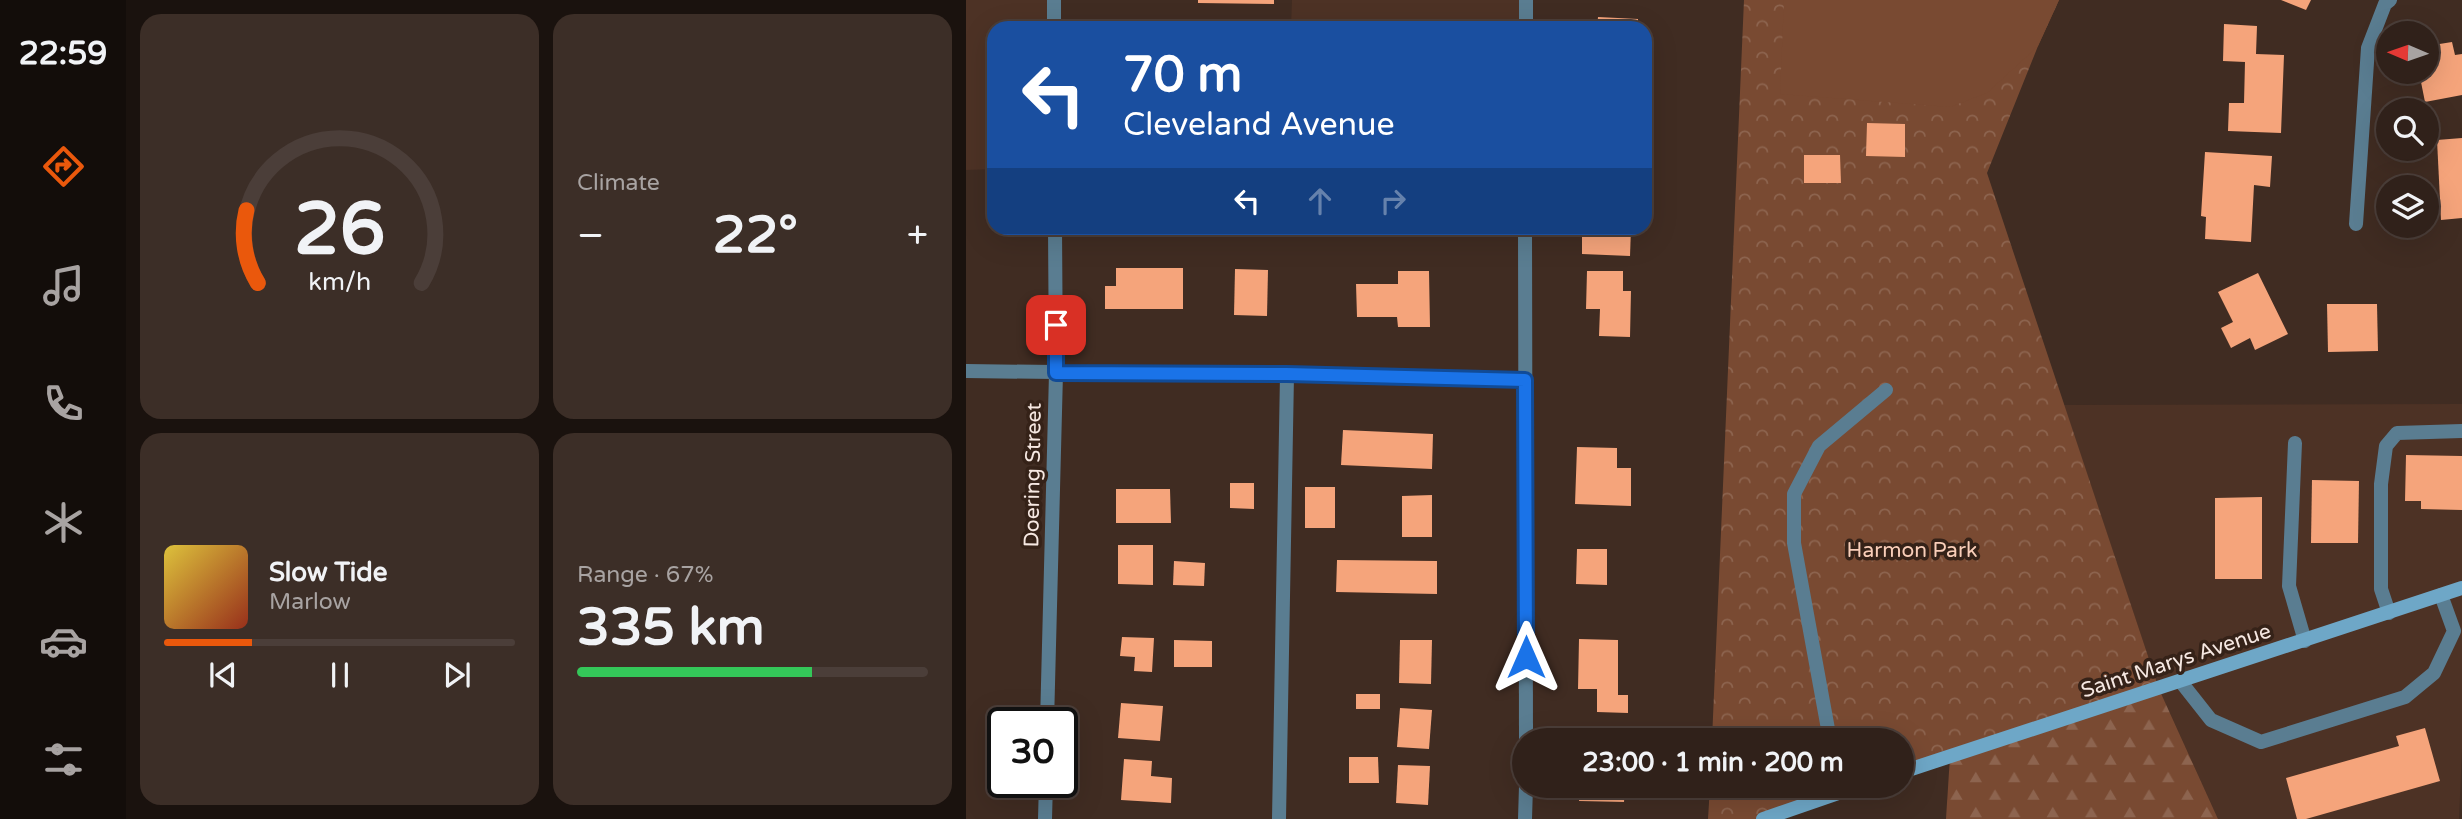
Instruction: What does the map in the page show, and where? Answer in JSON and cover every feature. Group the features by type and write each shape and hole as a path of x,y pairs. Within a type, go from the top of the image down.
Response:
{"main road":[{"name":"Saint Marys Avenue","path":"1914,768 2462,588"},
{"path":"1763,819 1816,798"}],"street":[{"path":"1054,0 1054,21"},
{"path":"1526,0 1526,21"},
{"path":"2356,224 2368,48 2385,4 2390,0"},
{"name":"Doering Street","path":"1048,707 1056,373 1055,235"},
{"path":"1525,235 1526,728"},
{"path":"966,371 1287,374 1525,380"},
{"path":"1279,819 1287,374"},
{"path":"1828,728 1794,543 1794,494 1819,446 1886,390"},
{"path":"2389,612 2381,589 2381,484 2386,446 2397,433 2462,431"},
{"path":"2295,443 2289,586 2305,641"},
{"path":"2181,682 2211,720 2261,742 2405,697 2434,673 2454,631 2441,595"},
{"path":"1045,819 1046,798"},
{"path":"1525,819 1526,798"}],"shaded area":[{"path":"966,0 1054,0 1054,21 987,21 987,169 966,170"},
{"path":"1292,0 1526,0 1526,21 1291,21"},
{"path":"2462,404 2462,749 2459,819 2218,819 2159,689 2064,405"}],"green space":[{"name":"Harmon Park","path":"1744,0 2059,0 1987,173 2159,689 1914,768 1914,728 1713,728"},
{"path":"1784,0 2059,0 2038,46 1987,93 1950,107 1780,94"},
{"path":"2159,689 2218,819 1946,819 1950,757"},
{"path":"1709,798 1824,798 1763,819 1708,819"}],"building":[{"path":"1198,0 1274,0 1274,4 1198,3"},
{"path":"2281,0 2311,0 2306,10"},
{"path":"1598,17 1638,19 1638,21 1598,21"},
{"path":"2224,24 2257,26 2256,54 2284,55 2281,133 2228,131 2229,103 2244,103 2245,62 2223,61"},
{"path":"2452,42 2455,55 2462,54 2462,95 2439,99 2424,98 2421,84 2440,84 2440,44"},
{"path":"1867,123 1905,124 1905,157 1866,156"},
{"path":"2462,138 2462,218 2441,220 2439,140"},
{"path":"2205,152 2272,156 2270,187 2254,185 2251,242 2205,239 2206,217 2201,216"},
{"path":"1804,155 1840,155 1841,183 1804,183"},
{"path":"1582,235 1631,235 1630,256 1582,254"},
{"path":"1116,268 1183,268 1183,309 1105,309 1105,286 1116,286"},
{"path":"1235,269 1268,270 1267,316 1234,315"},
{"path":"1398,271 1429,271 1430,327 1398,327 1397,317 1357,317 1356,284 1398,284"},
{"path":"1587,271 1623,271 1623,291 1631,291 1630,337 1599,336 1600,309 1586,309"},
{"path":"2258,273 2288,334 2255,350 2250,338 2231,348 2221,328 2233,322 2218,292"},
{"path":"2327,304 2377,304 2378,351 2328,352"},
{"path":"1343,430 1433,434 1432,469 1341,465"},
{"path":"1577,447 1617,448 1617,468 1631,468 1631,506 1575,504"},
{"path":"2406,455 2462,456 2462,510 2421,509 2421,501 2405,501"},
{"path":"2312,480 2359,481 2358,543 2311,543"},
{"path":"1230,483 1254,483 1254,509 1230,508"},
{"path":"1305,487 1335,487 1335,528 1305,528"},
{"path":"1116,489 1170,489 1171,523 1116,523"},
{"path":"1432,495 1432,537 1402,537 1402,496"},
{"path":"2262,497 2262,579 2215,579 2215,498"},
{"path":"1118,545 1153,545 1153,585 1118,584"},
{"path":"1577,549 1607,549 1607,585 1576,584"},
{"path":"1337,560 1437,561 1437,594 1336,592"},
{"path":"1174,561 1205,563 1204,586 1173,585"},
{"path":"1122,637 1154,638 1152,672 1134,671 1135,657 1120,656"},
{"path":"1579,639 1618,640 1618,695 1628,695 1628,713 1597,712 1597,689 1578,689"},
{"path":"1174,640 1212,641 1212,667 1174,667"},
{"path":"1400,640 1432,640 1431,684 1399,683"},
{"path":"1356,694 1380,694 1380,709 1356,709"},
{"path":"1121,703 1163,706 1160,741 1118,738"},
{"path":"1400,708 1432,710 1429,749 1397,747"},
{"path":"2425,728 2440,781 2306,819 2297,819 2286,778 2399,746 2396,736"},
{"path":"1349,757 1378,757 1379,783 1349,783"},
{"path":"1124,759 1152,761 1151,776 1172,778 1171,803 1121,800"},
{"path":"1398,765 1430,766 1428,805 1396,803"},
{"path":"1579,798 1624,798 1624,802 1579,801"}],"route":[{"path":"1056,325 1056,373 1287,374 1525,380 1526,657"}]}
